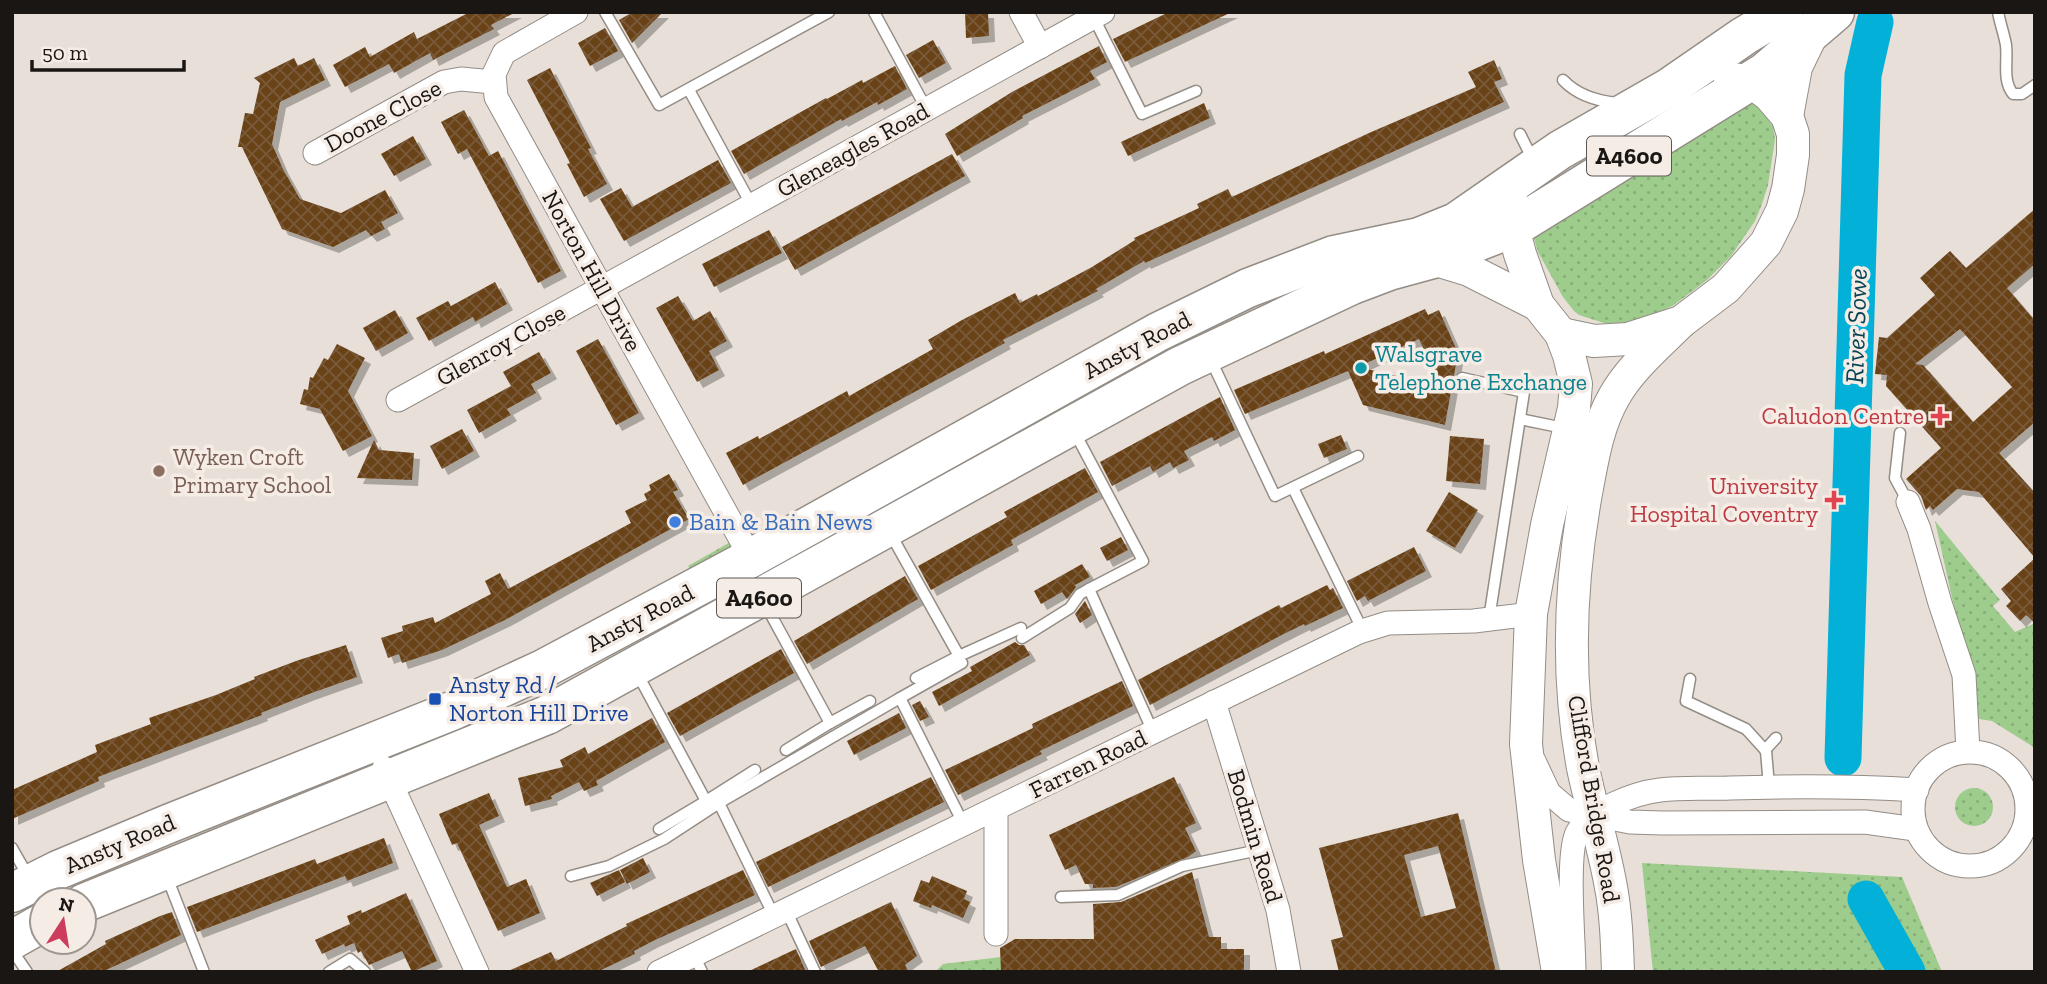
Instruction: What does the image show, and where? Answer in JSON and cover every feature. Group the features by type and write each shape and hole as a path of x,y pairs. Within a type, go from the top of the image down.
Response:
{"highway":[{"name":"A4600","path":"1522,161 1656,95 1754,24 1811,19"},
{"name":"A4600","path":"1427,261 1513,228 1750,81 1811,19"},
{"name":"Ansty Road","path":"22,888 168,824 454,710 543,669 751,558 1181,321 1248,288 1334,254 1419,236 1455,222 1522,161"},
{"name":"Ansty Road","path":"98,897 547,715 1071,425 1207,353 1352,285 1427,261"},
{"path":"751,558 756,566 766,572 777,570 812,551 889,517 930,503"},
{"path":"12,940 28,931"}],"main road":[{"path":"1787,116 1796,67 1811,19"},
{"path":"1561,334 1594,341 1628,339 1681,322 1726,288 1766,243 1782,211 1793,155 1793,134 1787,116 1769,95 1750,81 1723,78 1656,95"},
{"path":"1522,161 1513,228 1538,305"},
{"path":"1427,261 1469,270 1538,305"},
{"name":"Clifford Bridge Road","path":"1538,305 1561,334 1575,375 1574,408 1547,525 1531,614 1526,744 1539,860 1558,972"},
{"name":"Clifford Bridge Road","path":"1618,972 1611,883 1583,766 1574,700 1576,565 1597,437 1614,397 1630,374 1681,322"}],"street":[{"path":"493,82 496,66 504,53 576,12"},
{"path":"1021,12 1040,47"},
{"name":"Gleneagles Road","path":"603,288 1098,15"},
{"name":"Doone Close","path":"315,153 444,82 461,79 493,82"},
{"name":"Norton Hill Drive","path":"493,82 496,97 751,558"},
{"name":"Glenroy Close","path":"398,400 603,288"},
{"path":"1908,502 1919,529 1964,675 1968,751"},
{"name":"Farren Road","path":"659,972 698,963 780,913 1363,631 1388,622 1489,620 1531,614"},
{"name":"Bodmin Road","path":"1214,702 1278,909 1289,972"},
{"path":"373,743 477,972"},
{"path":"1526,744 1549,793 1569,810 1630,822 1865,822 1915,829"},
{"path":"1968,751 1985,753 2002,760 2015,772 2031,794 2031,818 2016,845 2000,858 1980,866 1960,866 1941,859 1926,846 1915,829 1917,790 1924,773 1934,763 1950,754 1968,751"},
{"path":"1574,972 1572,852 1577,833 1594,815 1624,799 1659,790 1769,786 1917,790"},
{"path":"996,809 996,934"}],"lane":[{"path":"605,12 659,105 829,12"},
{"path":"874,12 927,110"},
{"path":"1998,12 2006,45 2006,80 2009,88 2013,94 2022,94 2035,85"},
{"path":"1098,15 1142,114 1196,91"},
{"path":"1563,80 1570,88 1604,102 1621,104 1656,95"},
{"path":"689,90 752,206"},
{"path":"1207,353 1275,496 1358,456"},
{"path":"1462,378 1524,392 1489,620"},
{"path":"1520,419 1554,426"},
{"path":"916,678 1021,633 1070,608 1080,594 1143,561 1071,425"},
{"path":"1900,433 1895,478 1908,502"},
{"path":"1293,488 1363,631"},
{"path":"887,527 960,659"},
{"path":"1089,589 1153,732"},
{"path":"761,597 830,723"},
{"path":"571,876 609,866 664,839 719,803 900,698 960,659"},
{"path":"634,667 706,801"},
{"path":"1690,679 1686,701 1746,729 1765,750 1769,763 1769,786"},
{"path":"900,698 964,825"},
{"path":"786,750 870,701"},
{"path":"1765,750 1776,738"},
{"path":"659,829 755,770"},
{"path":"719,803 816,972"},
{"path":"12,848 22,888"},
{"path":"1061,897 1118,895 1182,866 1259,850"},
{"path":"164,871 204,972"},
{"path":"12,950 27,972"},
{"path":"329,972 350,958 365,972"}],"green space":[{"path":"1749,100 1766,115 1773,127 1775,139 1768,185 1762,204 1755,221 1731,256 1707,280 1674,305 1647,318 1620,326 1579,315 1574,311 1538,252 1532,232"},
{"path":"1935,521 2000,600 1993,606 2015,632 2035,623 2035,748 1992,721 1979,719"},
{"path":"734,540 732,550 695,576 688,566"},
{"path":"1974,788 1988,793 1993,807 1988,821 1974,826 1960,821 1955,807 1960,793"},
{"path":"1642,863 1902,877 1942,972 1653,972"},
{"path":"1001,957 1001,972 935,972 943,964"}],"building":[{"path":"470,12 516,12 491,25 494,29 433,60 430,53 394,73 389,64 345,87 333,65 365,47 370,57 414,32 417,39"},
{"path":"633,12 663,12 632,43 619,20"},
{"path":"965,12 988,12 989,36 966,38"},
{"path":"1169,12 1232,12 1125,62 1113,39"},
{"path":"605,28 618,51 590,66 578,43"},
{"path":"933,40 946,63 919,78 906,55"},
{"path":"1099,46 1107,62 1090,71 1095,79 1022,116 1023,118 957,156 945,134 1012,92"},
{"path":"294,58 298,66 314,58 325,80 280,102 272,144 300,199 341,213 385,190 398,213 381,222 385,229 371,236 366,230 333,247 282,229 242,147 238,147 245,113 253,114 260,83 254,78"},
{"path":"1494,60 1502,79 1494,82 1504,102 1145,263 1144,261 1096,289 1098,291 1003,340 1005,343 743,485 726,453 758,436 759,439 847,391 849,396 933,349 928,340 962,320 1015,293 1020,303 1037,294 1038,296 1092,267 1135,240 1134,238 1199,208 1197,204 1228,189 1232,197 1476,87 1468,72"},
{"path":"895,66 907,89 878,105 877,102 842,121 841,119 744,174 731,151 826,98"},
{"path":"550,68 607,184 584,197 567,164 570,163 527,80"},
{"path":"1204,103 1210,118 1128,156 1121,142"},
{"path":"464,110 489,156 498,151 561,271 538,283 467,149 458,154 441,122"},
{"path":"413,136 426,159 394,176 381,154"},
{"path":"952,154 965,176 795,270 782,247"},
{"path":"718,160 731,183 624,241 600,199 621,188 632,207"},
{"name":"Caludon Centre","path":"2035,209 2035,264 2007,288 2035,321 2035,422 1999,453 2035,493 2035,558 1979,492 1957,489 1933,510 1930,506 1926,510 1921,496 1906,479 1941,448 1886,386 1887,375 1875,374 1879,337 1887,338 1935,295 1920,278 1950,251 1966,268","holes":["1960,329 2012,387 1973,422 1923,365 1915,364"]},
{"path":"769,230 782,253 714,287 702,264"},
{"path":"495,282 507,304 475,322 473,317 429,341 416,318 448,301 451,306"},
{"path":"678,296 693,321 710,311 727,341 709,351 719,370 697,382 656,308"},
{"name":"Walsgrave Telephone Exchange","path":"1425,309 1428,315 1439,310 1458,353 1445,425 1363,405 1348,371 1245,414 1234,390 1324,351 1325,354","holes":["1419,339 1440,386 1358,367"]},
{"path":"395,310 408,333 376,351 363,328"},
{"path":"598,339 639,413 616,425 576,351"},
{"path":"337,344 365,358 348,391 372,436 343,451 320,409 300,404 304,389 308,390 310,377 313,378 324,358 328,360"},
{"path":"539,352 551,373 531,384 536,393 507,409 511,415 479,433 467,410 511,386 503,372"},
{"path":"1220,397 1235,430 1214,441 1212,437 1184,451 1189,460 1173,468 1170,462 1153,472 1150,466 1112,486 1100,462"},
{"path":"462,429 474,451 442,469 430,446"},
{"path":"1341,435 1347,449 1324,458 1318,444"},
{"path":"1450,436 1484,439 1480,484 1446,481"},
{"path":"374,440 379,450 414,453 412,480 357,478"},
{"path":"1085,468 1098,492 1011,540 1013,545 931,590 918,566 1007,517 1004,512"},
{"path":"669,474 678,490 673,492 689,519 505,620 442,650 402,663 399,654 388,658 381,638 403,631 402,626 433,617 435,623 491,594 485,581 500,573 508,589 631,523 625,511 647,500 644,494 651,490 649,485"},
{"path":"1449,492 1478,510 1455,548 1426,531"},
{"path":"1121,537 1128,550 1107,561 1100,548"},
{"path":"1414,547 1426,571 1368,601 1365,596 1357,601 1347,581"},
{"path":"2035,558 2035,623 2026,615 2020,621 2006,606 2011,601 2001,589"},
{"path":"1082,564 1090,577 1075,585 1067,599 1062,592 1041,604 1034,591"},
{"path":"905,576 918,599 807,664 794,641"},
{"path":"1327,585 1330,590 1333,588 1343,608 1276,638 1150,705 1138,680 1279,605 1281,608"},
{"path":"1085,601 1092,615 1080,623 1075,614"},
{"path":"1015,642 1024,645 1030,655 939,706 932,692 972,671 970,667"},
{"path":"346,645 357,677 98,777 99,781 12,819 12,790 97,752 95,745 151,724 149,718 216,695 296,661"},
{"path":"781,649 794,673 680,736 667,713"},
{"path":"1122,681 1133,706 958,795 945,770"},
{"path":"920,701 929,717 920,721 912,705"},
{"path":"899,713 906,728 854,755 847,741"},
{"path":"652,718 665,742 596,781 598,785 584,791 579,782 551,796 552,799 525,806 518,778 563,767 560,760 585,747 588,754"},
{"path":"931,777 944,802 768,887 756,862"},
{"path":"1174,777 1196,823 1185,828 1196,851 1188,857 1116,887 1093,888 1093,884 1085,884 1076,865 1065,870 1049,835"},
{"path":"489,793 499,816 479,825 507,887 526,879 540,913 498,931 457,843 452,845 439,814"},
{"path":"1458,813 1496,972 1339,972 1331,940 1343,937 1319,848","holes":["1438,846 1456,908 1421,917 1404,855"]},
{"path":"384,838 393,863 347,881 345,876 197,932 187,907 315,859 317,864"},
{"path":"643,858 650,872 627,884 620,870"},
{"path":"619,870 625,882 597,896 590,883"},
{"path":"743,870 755,895 653,941 634,951 635,954 597,972 506,972 551,952 556,961 627,926 626,924"},
{"path":"1192,872 1209,937 1221,937 1221,949 1244,949 1244,972 1001,972 1000,948 1015,939 1094,939 1093,904 1121,902"},
{"path":"932,876 967,891 964,899 970,902 963,918 932,905 931,908 913,901 921,880 929,883"},
{"path":"406,893 437,961 412,972 402,951 369,965 361,951 358,953 354,943 345,947 344,944 322,954 315,940 350,924 347,916 361,910 362,913"},
{"path":"891,902 917,956 905,965 909,972 879,972 865,946 821,967 809,941"},
{"path":"172,912 181,935 102,972 56,972 85,956 98,956 98,948 106,944 105,941"},
{"path":"796,949 806,972 747,972 783,955"}],"waterway":[{"name":"River Sowe","path":"1843,758 1863,75 1875,22"},
{"name":"River Sowe","path":"1866,899 1907,972"}],"place":[{"name":"Walsgrave Telephone Exchange","path":"1361,368"},
{"name":"Caludon Centre","path":"1940,416"},
{"name":"Wyken Croft Primary School","path":"159,471"},
{"name":"University Hospital Coventry","path":"1834,500"},
{"name":"Bain & Bain News","path":"675,522"},
{"name":"Ansty Rd / Norton Hill Drive","path":"435,699"}]}
